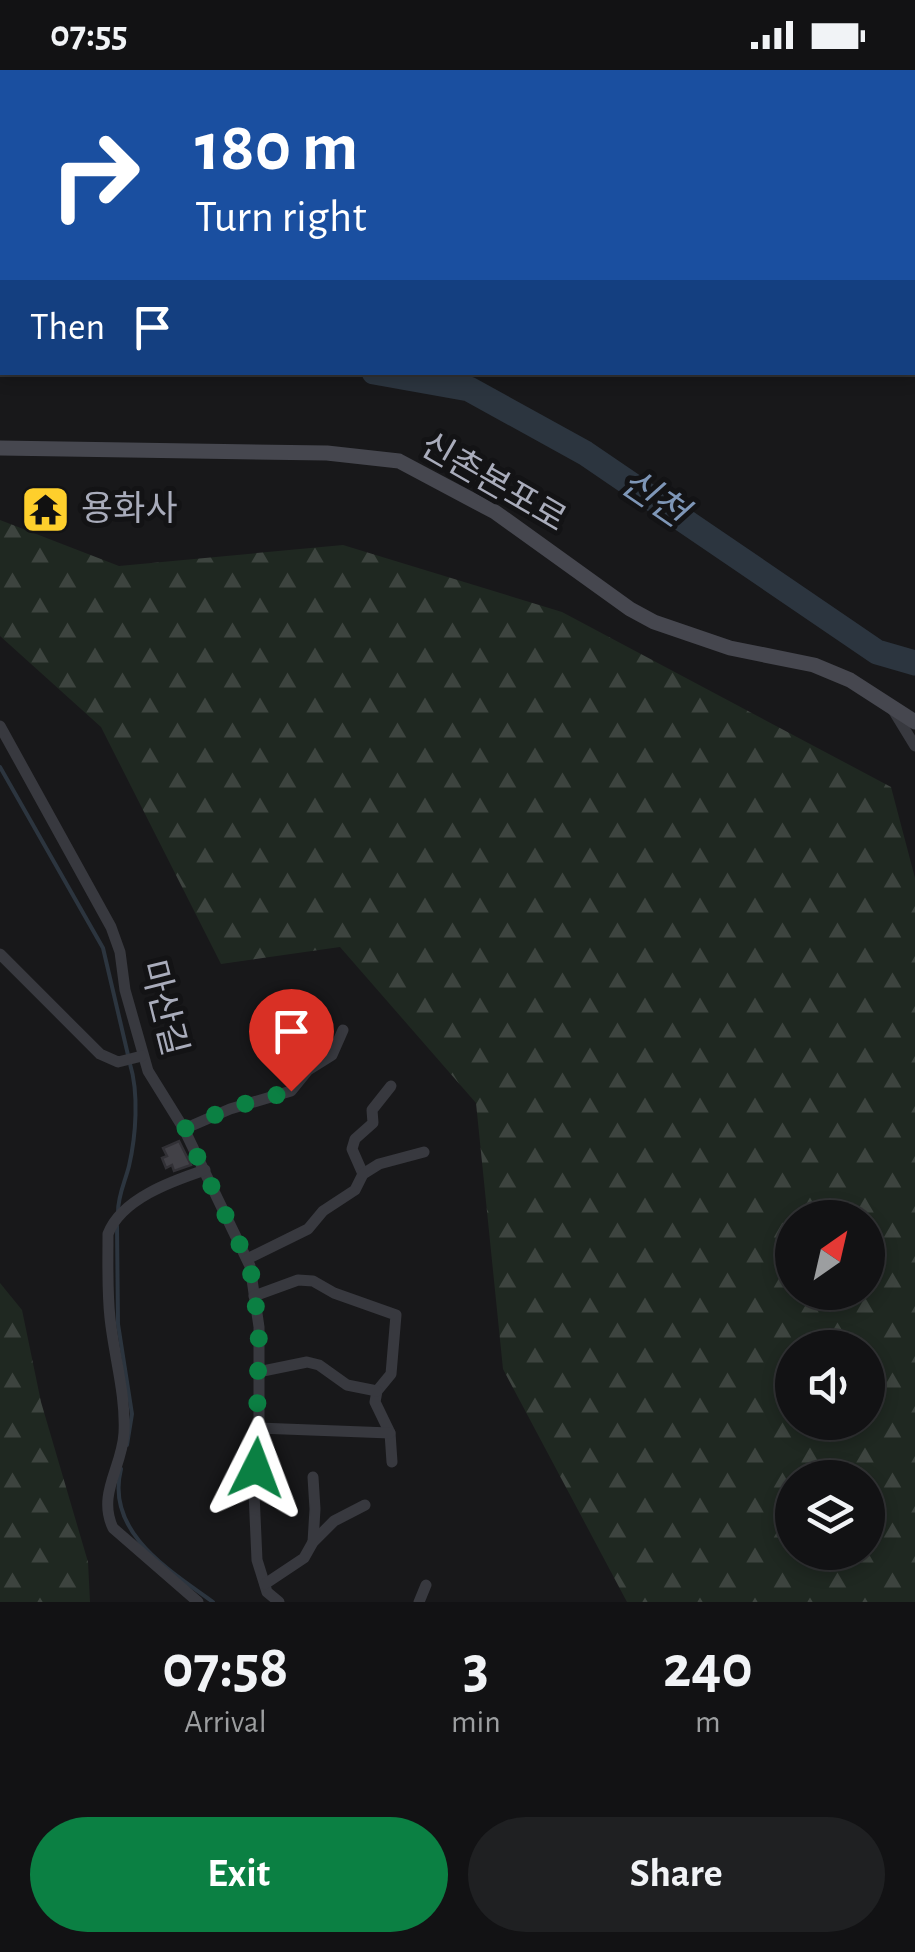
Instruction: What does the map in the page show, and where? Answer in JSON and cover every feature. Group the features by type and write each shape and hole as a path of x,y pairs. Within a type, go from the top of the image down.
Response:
{"main road":[{"name":"신촌본포로","path":"0,448 327,453 398,460 495,512 654,622 730,648 814,665 850,680 915,722"}],"street":[{"path":"890,706 915,746"},
{"name":"마산길","path":"0,726 111,927 120,952 137,1057 184,1129 247,1259 259,1328 254,1493 257,1560 266,1588"},
{"path":"0,954 100,1054 118,1062 137,1057"},
{"path":"184,1129 230,1108 291,1091 308,1070 332,1056 343,1030"},
{"path":"363,1174 352,1149 355,1139 373,1123 372,1110 391,1086"},
{"path":"247,1259 308,1229 323,1211 355,1190 363,1174 379,1164 424,1152"},
{"path":"198,1602 113,1528 107,1515 104,1502 124,1435 124,1408 110,1315 108,1234 111,1226 147,1193 205,1170"},
{"path":"254,1296 298,1280 312,1280 334,1293 396,1314 391,1374 376,1391 378,1414 390,1433 392,1462"},
{"path":"258,1372 306,1362 319,1364 346,1386 376,1391"},
{"path":"258,1428 390,1433"},
{"path":"312,1477 313,1542"},
{"path":"256,1602 266,1588 304,1558 313,1542 334,1521 364,1505"},
{"path":"419,1602 426,1585"},
{"path":"266,1588 279,1602"}],"green space":[{"path":"0,520 119,566 343,545 562,612 891,787 915,878 915,1602 627,1602 503,1369 476,1103 340,947 221,964 101,727 0,636"},
{"path":"0,1283 22,1310 41,1402 88,1562 90,1602 0,1602"}],"building":[{"path":"179,1141 191,1165 174,1171 172,1165 166,1168 163,1148"}],"waterway":[{"name":"신천","path":"391,375 469,389 585,453 877,652 915,663"},
{"path":"0,767 103,948 128,1055"},
{"path":"118,1212 135,1128 135,1088 130,1064"},
{"path":"117,1226 118,1324 132,1414 127,1445"},
{"path":"121,1469 122,1512 131,1530 160,1562 213,1602"}],"place":[{"name":"용화사","path":"46,509"}],"route":[{"path":"256,1468 259,1328 250,1266 184,1129 230,1108 291,1091"}]}
